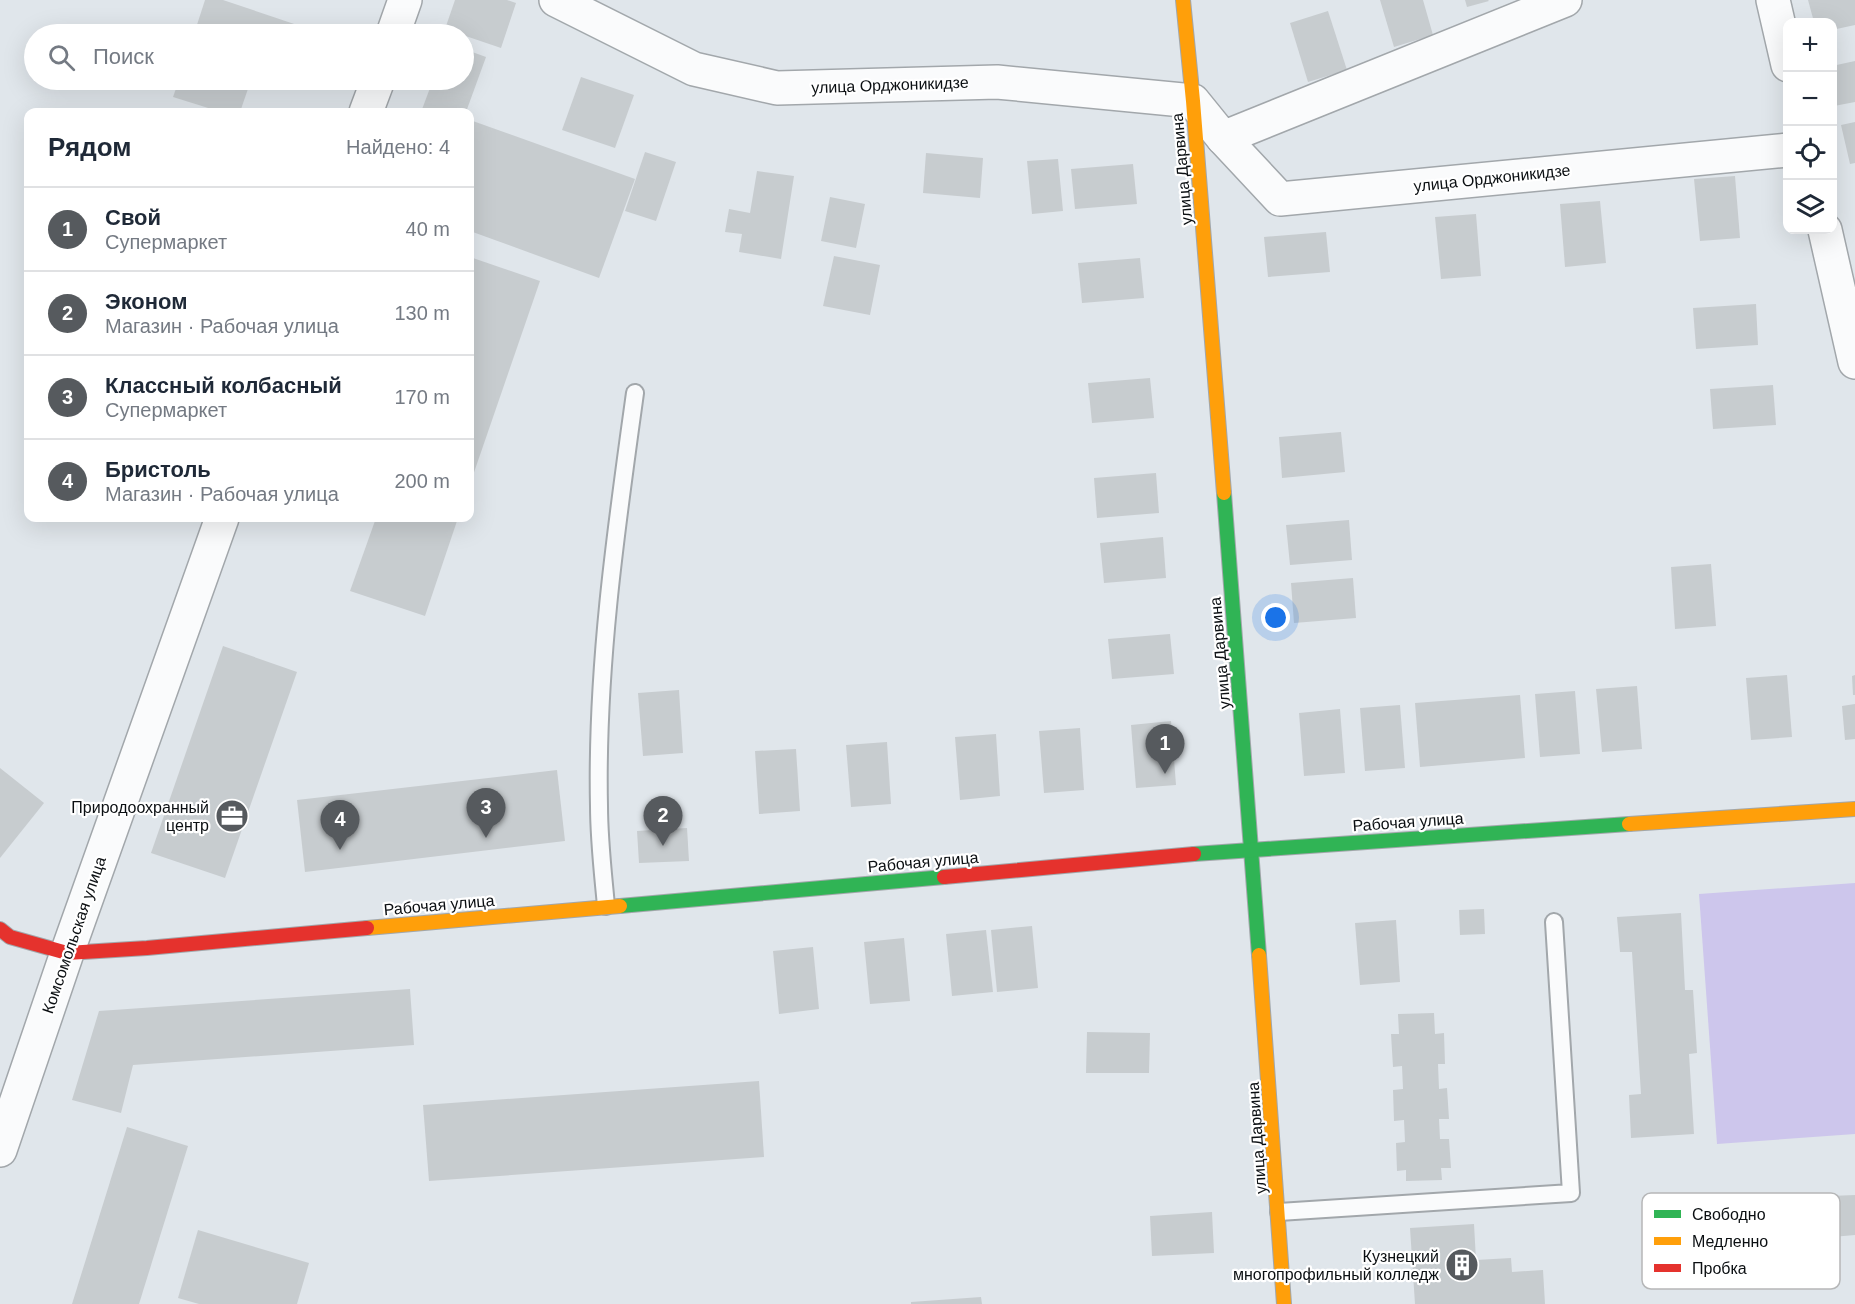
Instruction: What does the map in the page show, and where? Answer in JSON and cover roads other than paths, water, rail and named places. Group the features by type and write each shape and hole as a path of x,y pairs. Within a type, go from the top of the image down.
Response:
{"street":[{"path":"397,24 405,0"},
{"name":"улица Орджоникидзе","path":"556,0 694,69 777,88 997,82 1193,101 1223,138 1280,199 1783,150"},
{"name":"улица Дарвина","path":"1183,0 1252,849 1284,1304"},
{"path":"1223,138 1565,0"},
{"path":"1773,0 1783,43"},
{"path":"368,108 374,90"},
{"path":"1826,234 1855,362"},
{"name":"Комсомольская улица","path":"0,1150 67,953 221,522"},
{"name":"Рабочая улица","path":"0,929 10,937 67,953 147,948 1252,849 1855,809"}],"lane":[{"path":"606,906 599,806 602,675 615,532 635,393"},
{"path":"1279,1212 1570,1193 1554,922"}],"place":[{"name":"Свой","path":"1165,774"},
{"name":"Природоохранный центр","path":"232,816"},
{"name":"Классный колбасный","path":"486,838"},
{"name":"Эконом","path":"663,846"},
{"name":"Бристоль","path":"340,850"},
{"name":"Кузнецкий многопрофильный колледж","path":"1462,1265"}]}
